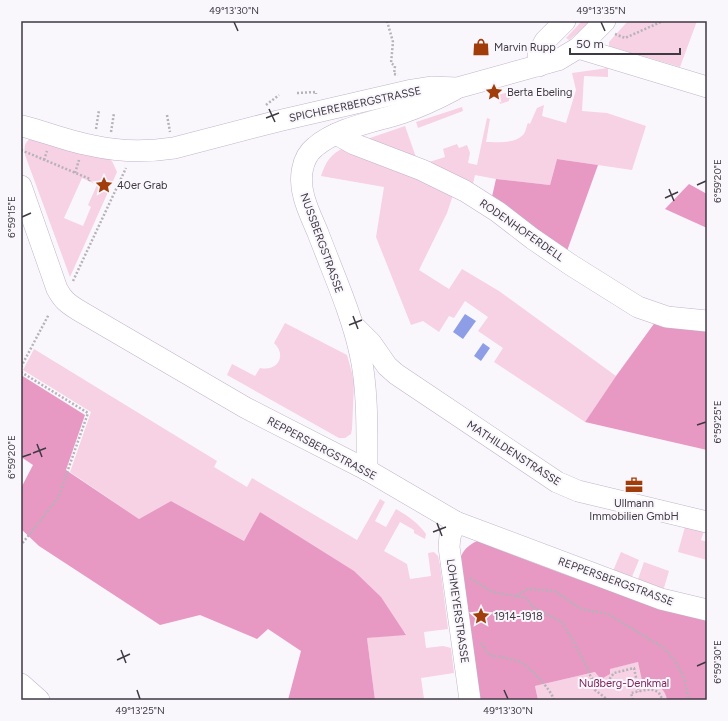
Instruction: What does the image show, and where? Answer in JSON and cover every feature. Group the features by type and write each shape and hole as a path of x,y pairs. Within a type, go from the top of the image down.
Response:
{"street":[{"path":"539,66 538,54 545,41 566,21"},
{"name":"SPICHERERBERGSTRASSE","path":"21,121 94,146 134,152 174,148 278,121 412,90 457,88 539,66 558,60 610,28"},
{"path":"578,48 707,86"},
{"name":"NUSSBERGSTRASSE","path":"367,470 363,370 353,326 303,196 302,171 304,161 315,147 336,134 404,113 457,88"},
{"name":"RODENHOFERDELL","path":"336,134 354,144 422,170 465,191 498,212 533,239 571,265 638,307 670,317 707,321"},
{"name":"REPPERSBERGSTRASSE","path":"22,190 57,289 67,303 246,408 367,470 456,522 661,599 707,610"},
{"name":"MATHILDENSTRASSE","path":"353,326 371,343 387,366 396,374 557,482 578,491 707,522"},
{"name":"LOHMEYERSTRASSE","path":"456,522 450,536 448,547 470,700"},
{"path":"21,684 39,700"}],"path":[{"path":"387,21 393,42 391,64 395,66 394,74 402,77"},
{"path":"610,28 626,38 663,21"},
{"path":"96,134 99,110"},
{"path":"110,138 114,113"},
{"path":"167,115 172,137"},
{"path":"21,150 90,179 89,181"},
{"path":"44,160 48,150 46,150"},
{"path":"75,173 80,157"},
{"path":"71,286 129,162"},
{"path":"21,367 49,314"},
{"path":"21,372 88,413 58,498 21,545"},
{"path":"468,577 474,579 492,592 526,598 533,607 562,622 592,678 595,690 608,700"},
{"path":"516,596 528,589 556,591 581,609 608,614 664,648 675,662 684,678 689,700"},
{"path":"480,641 489,655 519,661 546,684 554,700"},
{"path":"592,678 595,681 608,681 614,673 634,668 639,692"},
{"path":"633,700 631,693 651,689 657,691 662,700"}],"green space":[{"path":"582,21 592,21 569,40 566,38"},
{"path":"628,21 697,21 680,67 609,46 609,42"},
{"path":"608,68 608,77 584,76 582,111 607,113 646,126 632,170 557,159 550,185 475,175 472,188 426,163 445,157 443,149 457,144 459,148 467,145 470,153 468,163 477,165 487,118 490,119 486,142 505,142 519,138 524,134 528,123 530,124 537,108 544,105 542,116 566,123 576,90 572,73"},
{"path":"527,87 529,92 500,104 498,95"},
{"path":"462,107 463,111 418,128 416,122"},
{"path":"405,126 417,160 367,139"},
{"path":"30,139 106,157 112,161 117,172 70,277 25,155 25,146","holes":["82,178 97,185 88,205 91,207 83,226 64,218"]},
{"path":"343,148 454,192 447,213 419,270 449,289 462,269 499,291 616,376 585,422 494,362 503,348 478,331 488,317 465,301 454,318 449,316 439,332 423,321 411,325 376,237 384,187 321,176 329,160 334,154"},
{"path":"285,323 347,355 354,384 352,429 351,434 345,438 339,438 227,375 232,364 255,376 260,368 266,369 276,365 279,362 280,353 274,343"},
{"path":"34,349 217,461 214,467 247,487 252,478 357,540 380,499 385,502 375,521 386,527 396,509 405,514 420,526 426,534 425,539 414,533 414,530 400,522 384,551 407,564 410,579 431,576 428,553 434,552 438,556 448,629 424,632 426,648 443,646 451,648 454,673 421,678 424,699 375,700 367,638 406,634 260,512 244,541 171,501 139,519 70,472 91,412 23,370"},
{"path":"686,523 705,528 701,540 707,542 707,560 678,552"},
{"path":"621,552 639,560 631,579 613,571"},
{"path":"644,562 669,571 663,591 637,582"},
{"name":"Nußberg-Denkmal","path":"638,662 647,684 658,686 663,690 667,700 538,700 535,686"}],"shaded area":[{"path":"557,159 598,165 567,251 491,201 496,179 550,185"},
{"path":"689,184 707,194 707,228 665,209"},
{"path":"656,321 707,327 707,450 585,422"},
{"path":"21,375 85,415 66,470 139,519 171,501 244,541 260,512 354,571 381,597 406,635 367,638 375,700 288,700 301,651 268,629 257,639 200,615 160,625 39,546 21,529 21,488 33,465 21,457"},
{"path":"477,541 619,594 707,619 707,700 667,700 664,692 659,686 652,684 643,685 638,662 610,669 610,674 603,678 600,678 595,672 535,686 538,700 480,700 459,561 466,549"}],"water":[{"path":"465,314 476,321 463,339 453,332"},
{"path":"483,343 490,348 481,361 474,356"}],"place":[{"name":"Marvin Rupp","path":"481,47"},
{"name":"Berta Ebeling","path":"494,92"},
{"name":"40er Grab","path":"104,185"},
{"name":"Ullmann Immobilien GmbH","path":"634,485"},
{"name":"1914-1918","path":"481,616"}]}
